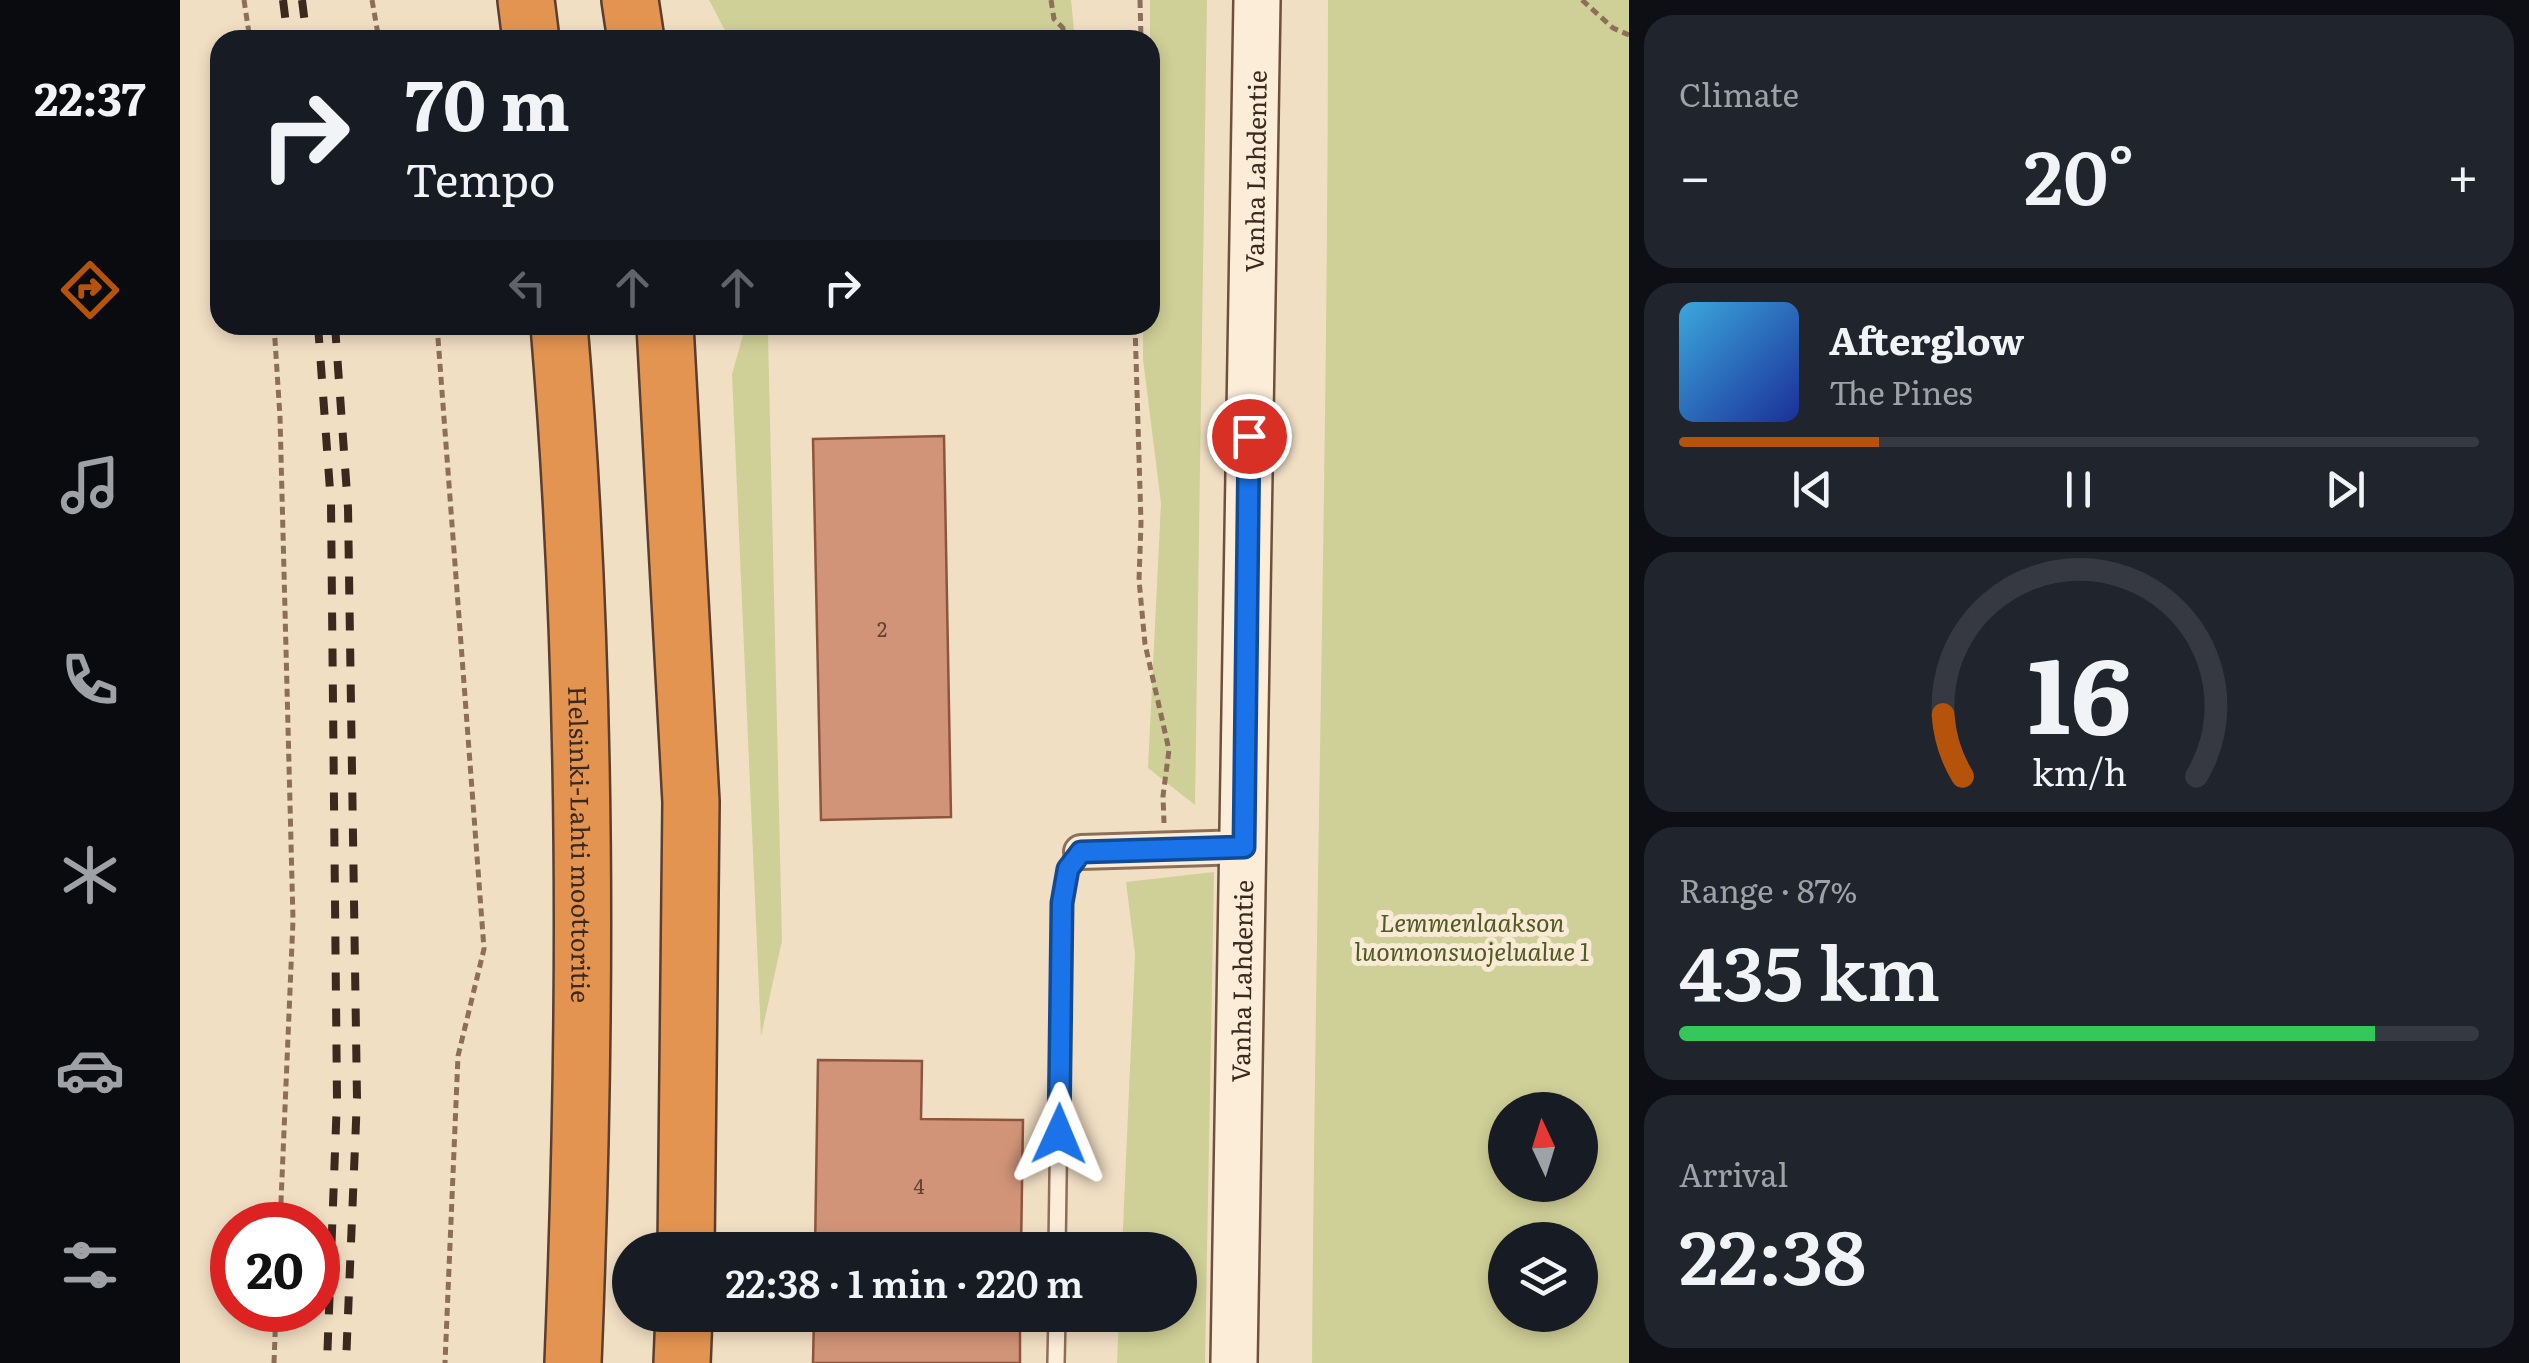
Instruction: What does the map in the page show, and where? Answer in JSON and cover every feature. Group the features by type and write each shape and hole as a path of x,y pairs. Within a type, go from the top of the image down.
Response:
{"highway":[{"path":"526,0 530,30"},
{"path":"630,0 634,30"},
{"name":"Helsinki-Lahti moottoritie","path":"559,335 568,440 584,808 581,1175 573,1363"},
{"path":"666,335 691,802 686,1232"},
{"path":"682,1363 683,1332"}],"main road":[{"name":"Vanha Lahdentie","path":"1234,1363 1256,0"}],"street":[{"path":"1081,852 1244,847"}],"lane":[{"path":"1057,1232 1062,903 1068,869 1081,852"},
{"path":"1056,1332 1056,1363"}],"path":[{"path":"244,0 248,30"},
{"path":"372,0 376,30"},
{"path":"1051,0 1054,20 1063,30"},
{"path":"1140,0 1141,30"},
{"path":"1582,0 1613,28 1629,35"},
{"path":"275,335 293,920 281,1202"},
{"path":"439,335 484,949 458,1056 445,1363"},
{"path":"1135,335 1142,618 1169,750 1163,796 1164,850"},
{"path":"274,1363 275,1332"}],"green space":[{"path":"709,0 1071,0 1074,30 725,30"},
{"path":"1150,0 1207,0 1195,805 1148,768 1161,503 1143,359 1143,335 1160,335 1160,30 1150,30"},
{"name":"Lemmenlaakson luonnonsuojelualue 1","path":"1328,0 1629,0 1629,1363 1312,1363"},
{"path":"743,335 768,335 782,941 761,1036 732,374"},
{"path":"1214,872 1205,1363 1117,1363 1118,1332 1197,1332 1197,1232 1123,1232 1135,954 1126,882"}],"building":[{"path":"944,436 951,817 821,820 813,439"},
{"path":"818,1060 922,1061 921,1119 1023,1120 1021,1232 815,1232"},
{"path":"814,1332 1020,1332 1020,1363 813,1363"}],"railway":[{"path":"283,0 287,30"},
{"path":"302,0 306,30"},
{"path":"319,335 331,504 337,1099 327,1363"},
{"path":"336,335 348,508 357,1098 346,1363"}],"route":[{"path":"1059,1134 1062,903 1068,869 1081,852 1244,847 1249,436"}]}
